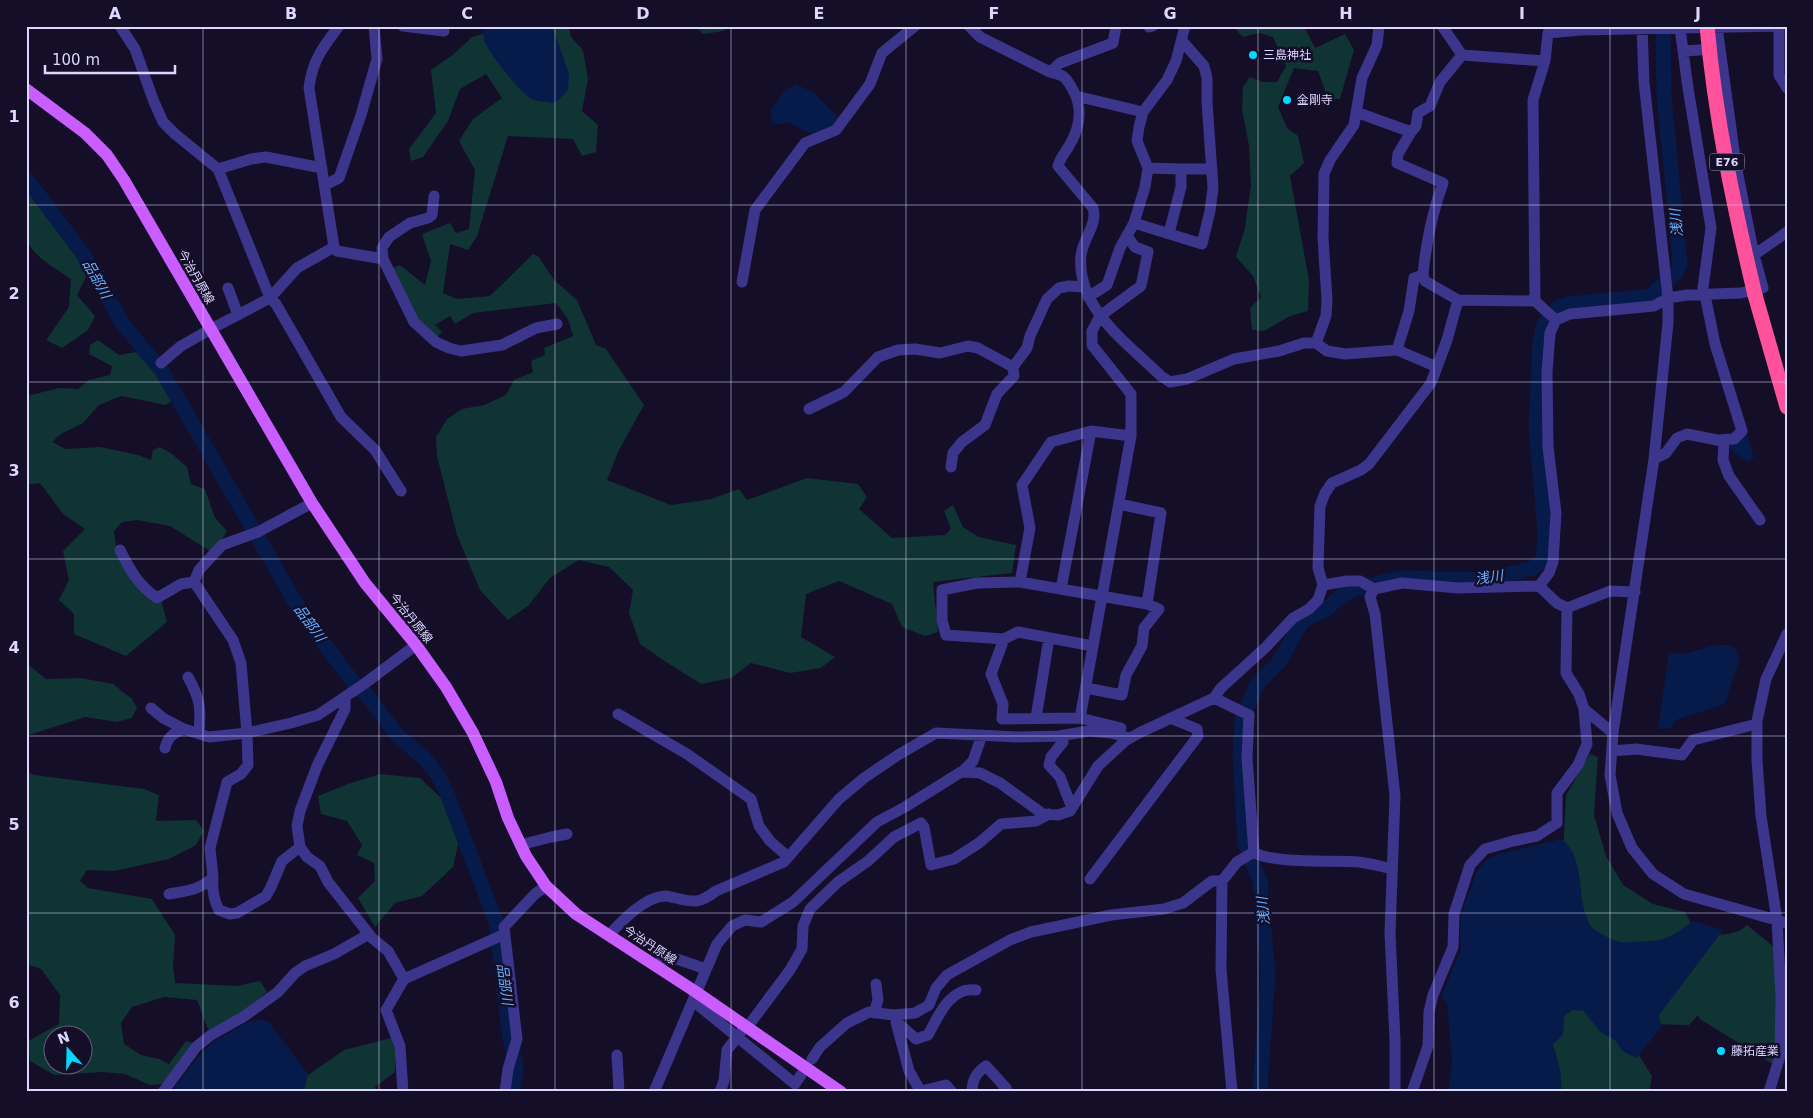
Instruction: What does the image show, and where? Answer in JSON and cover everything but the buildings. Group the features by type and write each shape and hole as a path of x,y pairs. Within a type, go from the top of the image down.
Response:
{"highway":[{"name":"E76","path":"1712,27 1720,125 1736,219 1754,295 1787,407"}],"main road":[{"name":"今治丹原線","path":"26,89 86,133 107,155 124,180 312,503 365,583 416,645 446,687 473,733 496,782 508,818 520,845 546,886 576,914 654,965 694,996 841,1092"}],"street":[{"path":"120,26 135,50 154,102 164,122 175,134 218,169 270,298 276,304 342,417 375,450 400,491"},
{"path":"340,26 323,47 315,61 309,88 334,247 337,251 383,259"},
{"path":"325,185 339,178 362,114 377,59 374,26"},
{"path":"403,26 444,31"},
{"path":"742,282 755,210 805,143 836,130 870,84 882,53 915,26"},
{"path":"969,26 980,38 1050,72 1062,74 1076,96 1080,111 1078,127 1058,166 1093,208 1095,215 1081,255 1086,292 1106,323 1160,376 1170,382 1186,379 1234,359 1279,351 1304,343 1316,343 1327,351 1345,354 1397,350 1437,367"},
{"path":"1050,72 1060,63 1113,43 1116,26"},
{"path":"951,468 953,453 962,442 985,425 997,394 1014,376 1013,367 1027,348 1030,336 1047,299 1059,288 1069,286 1086,292 1107,285 1120,248 1134,223 1145,187 1148,168 1137,141 1143,112 1167,80 1176,61 1185,26"},
{"path":"1316,343 1326,316 1323,238 1324,174 1330,160 1354,125 1362,78 1377,45 1379,26"},
{"path":"1442,26 1462,55"},
{"path":"1535,301 1532,100 1545,61 1548,30 1779,26 1779,75 1787,88"},
{"path":"1539,586 1549,573 1553,562 1556,513 1548,447 1547,372 1550,333 1556,320 1570,314 1654,306 1668,298 1687,295 1741,293 1763,288 1754,255 1736,165 1720,49 1712,27"},
{"path":"1642,28 1644,82 1668,298 1668,323 1654,459 1614,733 1610,776 1617,813 1632,848 1653,874 1684,894 1782,921"},
{"path":"1654,459 1666,453 1677,438 1686,434 1724,440 1734,439 1742,431 1715,344 1703,295 1711,228 1680,28"},
{"path":"1134,223 1202,244 1213,188 1207,78 1204,66 1182,40"},
{"path":"1683,51 1720,49"},
{"path":"1462,55 1545,61"},
{"path":"1462,55 1440,82 1430,106 1418,113 1416,126 1398,154 1397,163 1443,183 1434,208 1427,237 1422,275 1425,281 1458,300 1535,301 1556,320"},
{"path":"1076,96 1143,112"},
{"path":"1356,112 1411,132"},
{"path":"218,169 251,159 266,157 322,168"},
{"path":"1148,168 1212,169"},
{"path":"1169,233 1181,187 1181,169"},
{"path":"434,196 432,215 410,223 389,237 382,248 383,259 414,322 436,342 449,348 461,350 502,345 536,328 557,324"},
{"path":"1754,255 1787,232"},
{"path":"1080,718 1131,436 1131,394 1092,345 1092,331 1100,316 1141,286 1148,252 1135,247 1127,236"},
{"path":"161,363 181,346 270,298 296,268 334,247"},
{"path":"1397,350 1410,312 1414,278 1422,275"},
{"path":"228,288 238,315"},
{"path":"962,772 980,773 1000,783 1042,814 1058,815 1070,811 1098,766 1134,735 1214,698 1220,688 1266,647 1293,618 1309,609 1318,600 1323,585 1318,568 1320,506 1325,493 1332,483 1361,470 1369,464 1431,383 1458,300"},
{"path":"809,409 844,392 878,357 898,350 915,349 940,353 968,346 978,348 1013,367"},
{"path":"1020,582 1030,528 1022,485 1052,442 1091,431 1131,436"},
{"path":"1061,589 1091,431"},
{"path":"1724,440 1723,460 1729,476 1760,520"},
{"path":"194,582 200,570 222,545 258,532 312,503"},
{"path":"1119,504 1161,513 1147,604"},
{"path":"120,550 132,574 145,589 157,598 181,584 194,582"},
{"path":"1323,585 1360,581 1374,589 1402,583 1458,588 1539,586 1557,603 1567,608 1610,591 1635,592"},
{"path":"194,582 233,640 241,663 247,733 248,765 241,774 227,782 210,848 214,896 219,910 230,914 237,914 266,896 282,861 300,847"},
{"path":"1086,688 1122,695 1126,675 1142,646 1144,628 1159,609 1147,604 1020,582 977,583 942,590 942,620 946,635 1004,639 1018,632 1093,646"},
{"path":"1374,589 1370,597 1375,614 1395,796 1390,933 1395,1040 1395,1092"},
{"path":"1412,1092 1428,1046 1429,1012 1433,994 1453,947 1454,914 1470,865 1486,848 1513,840 1537,836 1557,823 1557,793 1578,765 1587,744 1584,709 1579,694 1566,673 1567,608"},
{"path":"1787,634 1766,679 1757,724 1757,760 1761,816 1787,950"},
{"path":"1036,718 1049,638"},
{"path":"1004,639 991,674 1003,704 1002,719 1080,718 1134,735"},
{"path":"151,708 163,718 184,729 209,737 247,733 291,723 318,715 416,645"},
{"path":"188,677 199,699 201,713 199,734"},
{"path":"345,697 345,709 317,766 300,811 297,826 300,847 307,857 320,866 328,882 369,934 388,952 404,979"},
{"path":"1214,698 1249,715 1247,758 1254,852 1259,856 1297,861 1357,862 1376,864 1392,869"},
{"path":"1584,709 1614,733"},
{"path":"618,714 687,754 751,800 759,826 770,841 788,858"},
{"path":"1090,878 1198,736 1197,729 1170,718"},
{"path":"1612,750 1636,749 1682,755 1693,740 1757,724"},
{"path":"165,748 168,738 175,732 184,729"},
{"path":"608,935 626,917 652,899 666,896 692,902 706,898 716,891 784,862 839,800 864,778 936,733 1020,737 1061,736 1089,731 1134,735"},
{"path":"654,1092 717,944 732,926 745,920 760,922 788,905 852,848 877,822 962,772 973,761 982,734"},
{"path":"1061,736 1063,742 1051,757 1048,765 1060,777 1072,808"},
{"path":"788,905 810,900 868,861 894,836 921,823 924,827 932,865 954,859 979,843 1001,824 1036,821 1049,814"},
{"path":"520,845 551,836 567,834"},
{"path":"1232,1092 1222,969 1222,881 1237,862 1254,852"},
{"path":"170,894 205,885 212,877"},
{"path":"812,1059 820,1047 847,1023 869,1012 895,1018 915,1013 929,1005 936,988 947,975 1010,940 1031,932 1076,922 1111,915 1164,909 1183,903 1212,881 1222,881"},
{"path":"752,1021 790,970 802,949 803,926 810,909 838,882"},
{"path":"505,1092 508,1069 517,1039 504,926 535,894 546,886"},
{"path":"1769,1092 1780,1056 1782,921"},
{"path":"164,1092 196,1047 211,1035 243,1017 278,992 295,973 305,966 334,954 369,934"},
{"path":"403,1092 400,1046 386,1010 404,979 505,934"},
{"path":"654,965 668,956 706,969"},
{"path":"874,1012 878,1000 876,984"},
{"path":"895,1018 916,1040 928,1035 942,1010 953,996 970,989 976,990"},
{"path":"694,996 795,1084 801,1075"},
{"path":"895,1018 909,1071 921,1092 946,1085 952,1092"},
{"path":"720,1092 724,1081 727,1050 739,1035"},
{"path":"617,1055 619,1092"},
{"path":"972,1092 972,1085 977,1072 986,1066 1006,1088 1003,1092"}],"green space":[{"path":"504,26 569,26 571,37 583,50 588,79 582,111 598,125 596,152 582,156 573,139 508,136 477,236 468,250 450,244 443,293 457,299 490,296 533,254 539,257 554,280 577,300 596,345 606,349 644,405 618,452 607,480 671,505 711,499 739,489 747,500 807,478 858,484 867,497 859,509 892,538 945,535 951,529 944,511 953,505 963,527 979,537 1016,545 1012,573 933,582 938,632 925,636 902,627 892,604 839,581 806,594 801,637 835,657 821,668 790,673 751,663 731,678 701,684 640,644 629,613 633,590 609,567 579,560 550,578 528,606 508,620 480,590 457,535 437,456 436,437 447,419 462,409 484,405 506,395 514,380 533,372 531,361 545,355 544,348 573,336 568,319 556,303 473,313 455,324 450,316 435,325 442,332 437,337 418,319 393,268 400,265 425,285 431,261 422,234 450,223 456,233 469,229 475,170 459,141 473,119 502,98 486,74 460,89 448,121 423,157 411,161 409,149 436,113 431,70 455,53 472,37 501,29"},
{"path":"695,26 727,26 724,31 703,34"},
{"path":"1236,26 1304,26 1315,48 1345,34 1354,50 1340,99 1328,99 1318,71 1294,68 1278,107 1287,128 1298,136 1304,163 1290,176 1309,280 1308,311 1290,316 1264,331 1252,330 1250,308 1261,297 1253,276 1236,257 1245,228 1251,184 1249,146 1242,109 1243,87 1250,77 1263,82 1277,82 1286,66 1273,37 1259,33 1243,37 1236,30"},
{"path":"26,186 78,255 88,273 77,295 95,316 88,330 62,348 46,340 69,307 71,279 35,253 27,241 25,223"},
{"path":"98,340 119,355 136,352 159,373 175,399 166,405 121,396 99,405 83,423 61,434 52,442 66,449 100,447 138,455 151,460 153,450 160,447 172,454 187,467 191,484 205,489 215,518 227,531 221,541 210,551 170,526 137,520 122,522 114,531 116,546 127,574 159,592 167,622 126,656 74,634 74,614 59,600 69,580 63,551 85,529 63,514 40,483 26,485 27,396 59,388 78,389 89,380 110,375 112,366 89,354 90,345"},
{"path":"26,663 46,679 81,678 113,684 132,699 137,708 132,718 117,722 85,717 26,736"},
{"path":"1590,754 1598,757 1594,815 1606,856 1623,885 1653,904 1685,912 1697,934 1730,934 1747,925 1780,952 1774,1065 1700,1019 1698,1015 1689,1025 1643,1024 1630,1041 1652,1076 1649,1092 1537,1092 1578,938 1562,872 1566,795"},
{"path":"26,771 34,775 144,789 159,795 156,821 196,820 204,831 196,845 169,859 114,871 87,870 80,881 88,888 152,899 175,935 173,966 175,983 237,986 260,981 267,992 240,1016 209,1030 197,1000 164,997 132,1007 121,1023 124,1044 141,1055 159,1059 169,1064 186,1041 196,1044 166,1084 150,1085 125,1074 92,1073 92,1026 55,1026 59,1024 60,995 41,969 26,964"},
{"path":"380,774 420,778 443,800 459,840 453,867 422,896 395,903 375,927 358,898 375,881 374,863 357,855 362,845 347,821 321,814 318,796"},
{"path":"42,1033 42,1068 30,1061 28,1041"},
{"path":"395,1037 395,1072 375,1087 376,1092 284,1092 344,1050"}],"water":[{"path":"484,26 553,26 569,73 568,90 555,103 537,101 527,96 492,55 485,42"},
{"path":"796,84 814,93 840,119 827,133 817,135 788,123 772,123 770,111 785,90"},
{"path":"1746,432 1754,458 1747,462 1728,447"},
{"path":"1716,645 1730,645 1736,650 1739,660 1725,704 1678,719 1670,728 1658,729 1669,652 1683,654"},
{"path":"1562,839 1570,848 1575,858 1583,906 1587,917 1592,928 1605,936 1622,942 1664,939 1677,933 1693,921 1723,930 1659,1015 1661,1028 1636,1058 1622,1051 1615,1040 1600,1032 1584,1011 1573,1010 1564,1016 1563,1035 1553,1044 1560,1069 1562,1092 1448,1092 1452,1062 1447,1004 1441,997 1461,949 1460,917 1477,871 1485,861 1499,854"},
{"path":"260,1019 269,1022 308,1074 304,1092 171,1092 197,1058 213,1042 249,1021 255,1022"}],"waterway":[{"name":"浅川","path":"1262,1092 1260,1088 1268,974 1260,881 1245,844 1240,755 1242,721 1257,684 1279,662 1302,621 1325,610 1342,595 1355,589 1400,578 1487,580 1533,568 1543,560 1545,532 1536,427 1540,340 1544,324 1559,307 1569,304 1651,296 1677,271 1680,262 1664,95 1663,26"},
{"name":"品部川","path":"26,178 83,254 122,323 162,371 302,614 353,682 366,694 397,735 424,758 437,774 446,791 496,922 510,1038 516,1067 512,1092"}],"place":[{"name":"三島神社","path":"1253,55"},
{"name":"金剛寺","path":"1287,100"},
{"name":"藤拓産業","path":"1721,1051"}]}
